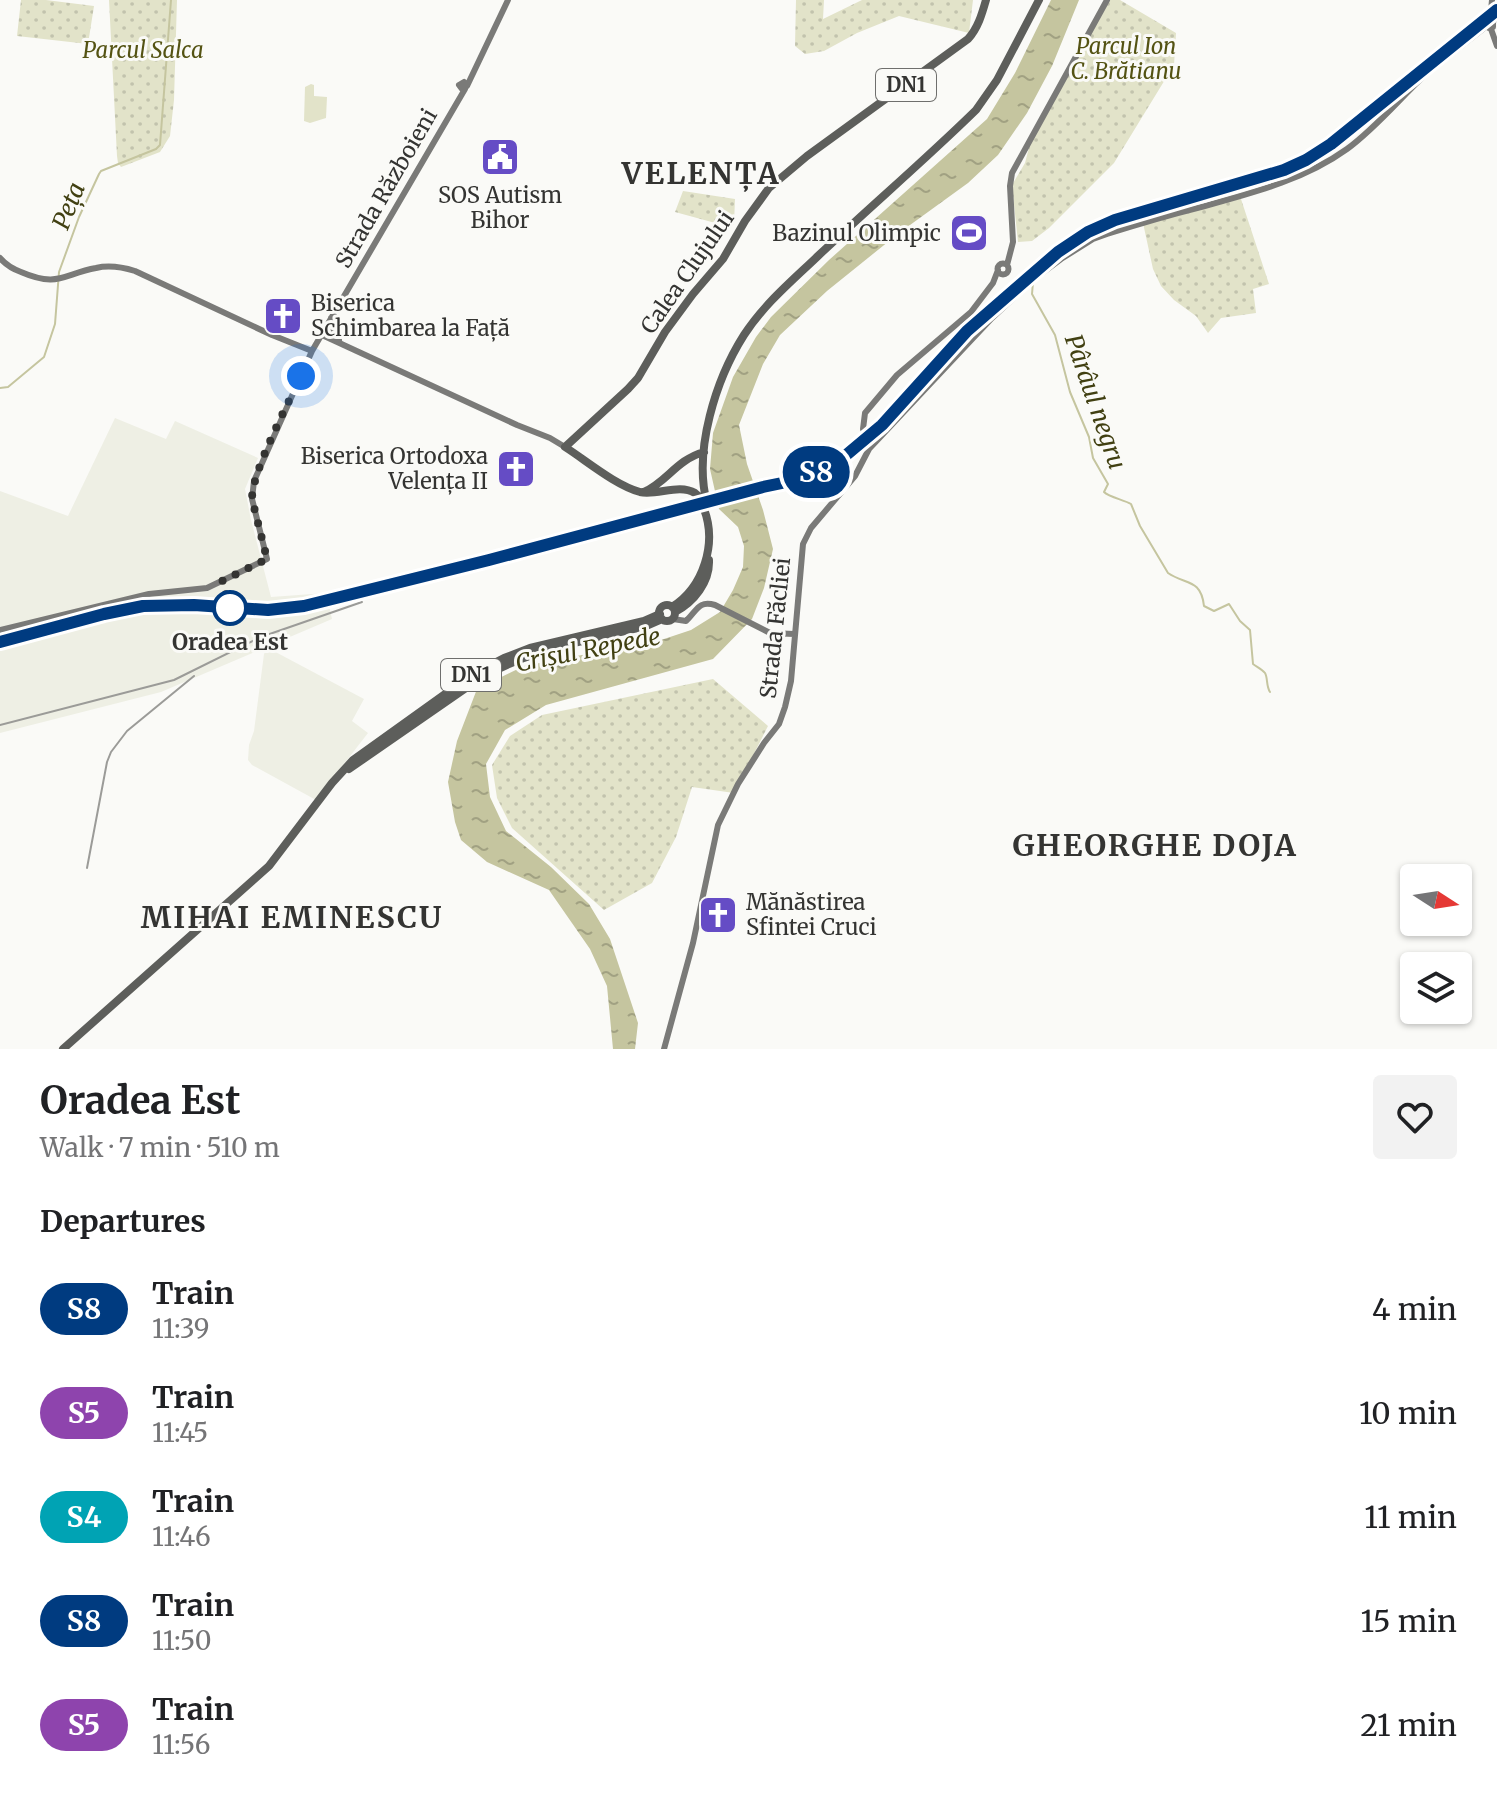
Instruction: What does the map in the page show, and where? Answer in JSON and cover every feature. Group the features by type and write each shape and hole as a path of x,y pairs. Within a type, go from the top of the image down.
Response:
{"main road":[{"name":"Calea Clujului","path":"565,447 638,378 665,332 723,259 769,188 807,156 961,45 974,33 986,0"},
{"name":"DN1","path":"661,616 669,621 679,613 700,590 710,572 713,530 705,499 704,452 719,387 745,334 789,283 976,110 997,80 1039,0"},
{"name":"DN1","path":"565,447 620,483 643,492 680,489 690,490 699,497 708,520 710,540 704,568 679,613"},
{"path":"643,492 652,488 681,462 704,452"},
{"name":"DN1","path":"63,1049 269,866 353,760 508,663 534,653 646,626 661,616 665,606 679,613"},
{"name":"DN1","path":"344,770 358,764 384,741"}],"street":[{"name":"Strada Războieni","path":"0,630 149,594 207,588 267,559 252,499 265,456 312,351 458,99 508,0"},
{"path":"869,449 863,429 865,413 897,375 971,312 1002,268 1013,242 1012,173 1107,0"},
{"path":"1492,0 1497,46"},
{"name":"Strada Făcliei","path":"664,1049 693,943 717,830 738,784 781,720 791,681 803,544 811,528 855,476 869,449 992,318 1056,263 1093,239 1256,192 1319,166 1361,138 1427,73 1494,23"},
{"path":"0,258 21,272 42,279 57,279 99,267 135,271 312,351 327,343 341,343"},
{"path":"331,318 341,343"},
{"path":"322,335 565,447"},
{"path":"679,613 703,604 715,605 770,633 794,634"}],"shaded area":[{"path":"115,418 166,439 175,421 258,458 245,489 271,597 326,593 332,619 161,692 0,733 0,491 68,516"},
{"path":"268,648 364,699 352,721 368,733 316,800 248,760 264,654"}],"green space":[{"path":"21,0 94,6 88,44 17,36"},
{"name":"Parcul Salca","path":"109,0 177,0 170,136 160,152 121,167 117,156"},
{"path":"796,0 824,0 823,19 862,0 973,0 969,33 899,16 824,51 805,54 795,46"},
{"name":"Parcul Ion C. Brătianu","path":"1109,0 1120,0 1176,33 1174,65 1114,163 1049,228 1032,241 1018,242 1012,185 1025,163 1031,140"},
{"path":"314,85 314,96 327,97 326,118 310,123 304,121 305,87"},
{"path":"683,191 735,199 734,224 730,227 675,212"},
{"path":"1240,196 1269,284 1253,289 1256,313 1221,318 1208,333 1196,316 1161,286 1153,269 1143,223"},
{"path":"713,679 768,726 734,793 692,787 676,837 652,883 604,910 512,828 497,798 492,765 510,736 542,715"}],"water":[{"path":"1051,0 1079,0 1052,66 1027,113 998,155 968,183 827,291 780,335 763,364 739,425 747,464 773,549 764,588 752,619 713,659 546,705 505,730 486,764 490,797 506,831 551,867 589,904 610,939 638,1023 635,1049 613,1049 607,986 590,949 549,890 487,862 461,840 448,782 457,741 477,689 524,666 661,640 691,630 720,612 743,567 744,546 738,527 719,509 710,469 713,433 733,377 771,317 829,260 987,119 1015,73"}],"waterway":[{"name":"Peța","path":"0,388 8,387 44,357 55,324 59,272 99,174 160,145 171,0"},
{"name":"Pârâul negru","path":"1033,282 1032,294 1055,335 1070,392 1089,437 1093,458 1108,484 1104,492 1131,504 1140,526 1168,573 1196,586 1204,606 1214,611 1229,604 1250,630 1253,664 1265,673 1270,692"}],"railway":[{"path":"0,642 143,606 194,605 268,610 304,606 787,482 821,469 845,456 882,425 967,331 1058,252 1088,232 1115,220 1284,170 1306,160 1331,144 1497,9"},
{"path":"0,725 174,680 261,637 362,602"},
{"path":"87,868 111,752 127,731 194,676"}],"train":[{"name":"S8","path":"0,642 143,606 171,604 268,610 304,606 787,482 821,469 845,456 882,425 967,331 1058,252 1088,232 1115,220 1246,182 1306,160 1331,144 1497,10"}],"place":[{"name":"SOS Autism Bihor","path":"500,157"},
{"name":"Bazinul Olimpic","path":"969,233"},
{"name":"Biserica Schimbarea la Față","path":"283,316"},
{"name":"Biserica Ortodoxa Velența II","path":"516,469"},
{"name":"Oradea Est","path":"230,608"},
{"name":"Mănăstirea Sfintei Cruci","path":"718,915"}],"district":[{"name":"VELENȚA","path":"701,174"},
{"name":"GHEORGHE DOJA","path":"1155,846"},
{"name":"MIHAI EMINESCU","path":"292,918"}],"route":[{"path":"230,608 222,581 267,559 252,491 301,376"}],"water label":[{"name":"Crișul Repede","path":"588,650"}]}
